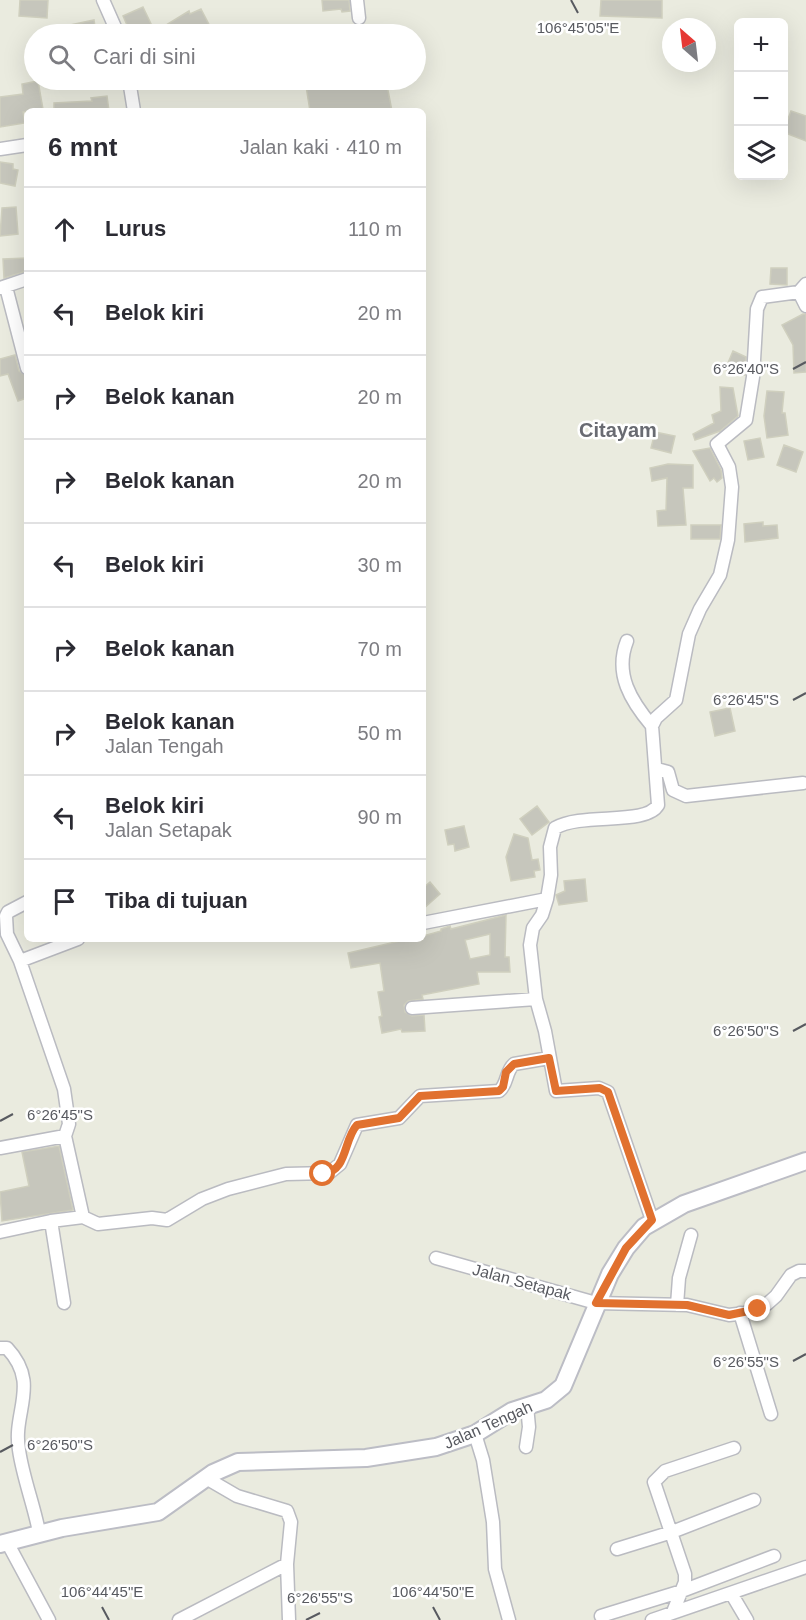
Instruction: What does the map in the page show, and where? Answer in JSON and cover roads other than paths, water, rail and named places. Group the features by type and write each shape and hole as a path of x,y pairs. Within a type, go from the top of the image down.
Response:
{"main road":[{"name":"Jalan Tengah","path":"4,1543 39,1532 158,1512 206,1478 238,1461 343,1460 436,1448 475,1434 500,1417 546,1400 563,1386 596,1303 626,1248 652,1220 684,1204 806,1161"}],"street":[{"path":"103,0 114,24"},
{"path":"357,0 359,18"},
{"path":"131,90 134,108"},
{"path":"0,149 24,145"},
{"path":"24,280 3,288 24,358"},
{"path":"652,726 656,718 676,700 689,634 700,609 720,575 728,540 732,487 729,467 717,444 746,420 753,376 757,309 762,297 802,288 806,306"},
{"path":"627,641 621,656 629,695 652,726 658,805 651,813 619,818 587,818 565,822 555,828 550,847 551,875 547,900 530,936 536,999 545,1031 556,1091 600,1088 608,1092 652,1220"},
{"path":"657,769 668,772 674,790 686,796 803,783"},
{"path":"426,922 547,900"},
{"path":"24,903 13,908 6,916 7,934 20,961 64,1089 69,1124 65,1136 83,1217"},
{"path":"20,961 70,942"},
{"path":"412,1008 536,999"},
{"path":"0,1232 83,1217 98,1224 152,1218 167,1220 202,1199 228,1189 286,1174 329,1173 340,1164 357,1125 399,1118 420,1096 499,1091 503,1087 506,1072 514,1064 549,1058"},
{"path":"0,1148 65,1136"},
{"path":"51,1221 64,1303"},
{"path":"677,1305 679,1278 691,1234"},
{"name":"Jalan Setapak","path":"436,1258 596,1303 687,1305 713,1313 740,1313 767,1304 776,1296 791,1275 799,1271 806,1271"},
{"path":"740,1313 771,1414"},
{"path":"0,1348 7,1348 12,1353 26,1388 18,1435 19,1452 39,1532"},
{"path":"526,1447 529,1427 527,1406"},
{"path":"475,1434 483,1460 493,1522 495,1569 509,1620"},
{"path":"673,1612 682,1591 685,1574 656,1488 657,1477 665,1471 734,1448"},
{"path":"206,1478 237,1496 287,1511 291,1522 287,1564 289,1620"},
{"path":"616,1549 672,1532 754,1500"},
{"path":"4,1543 49,1620"},
{"path":"601,1616 682,1591 774,1556"},
{"path":"179,1620 287,1564"},
{"path":"652,1620 806,1567"},
{"path":"732,1593 747,1620"}],"district":[{"name":"Citayam","path":"618,430"}]}
